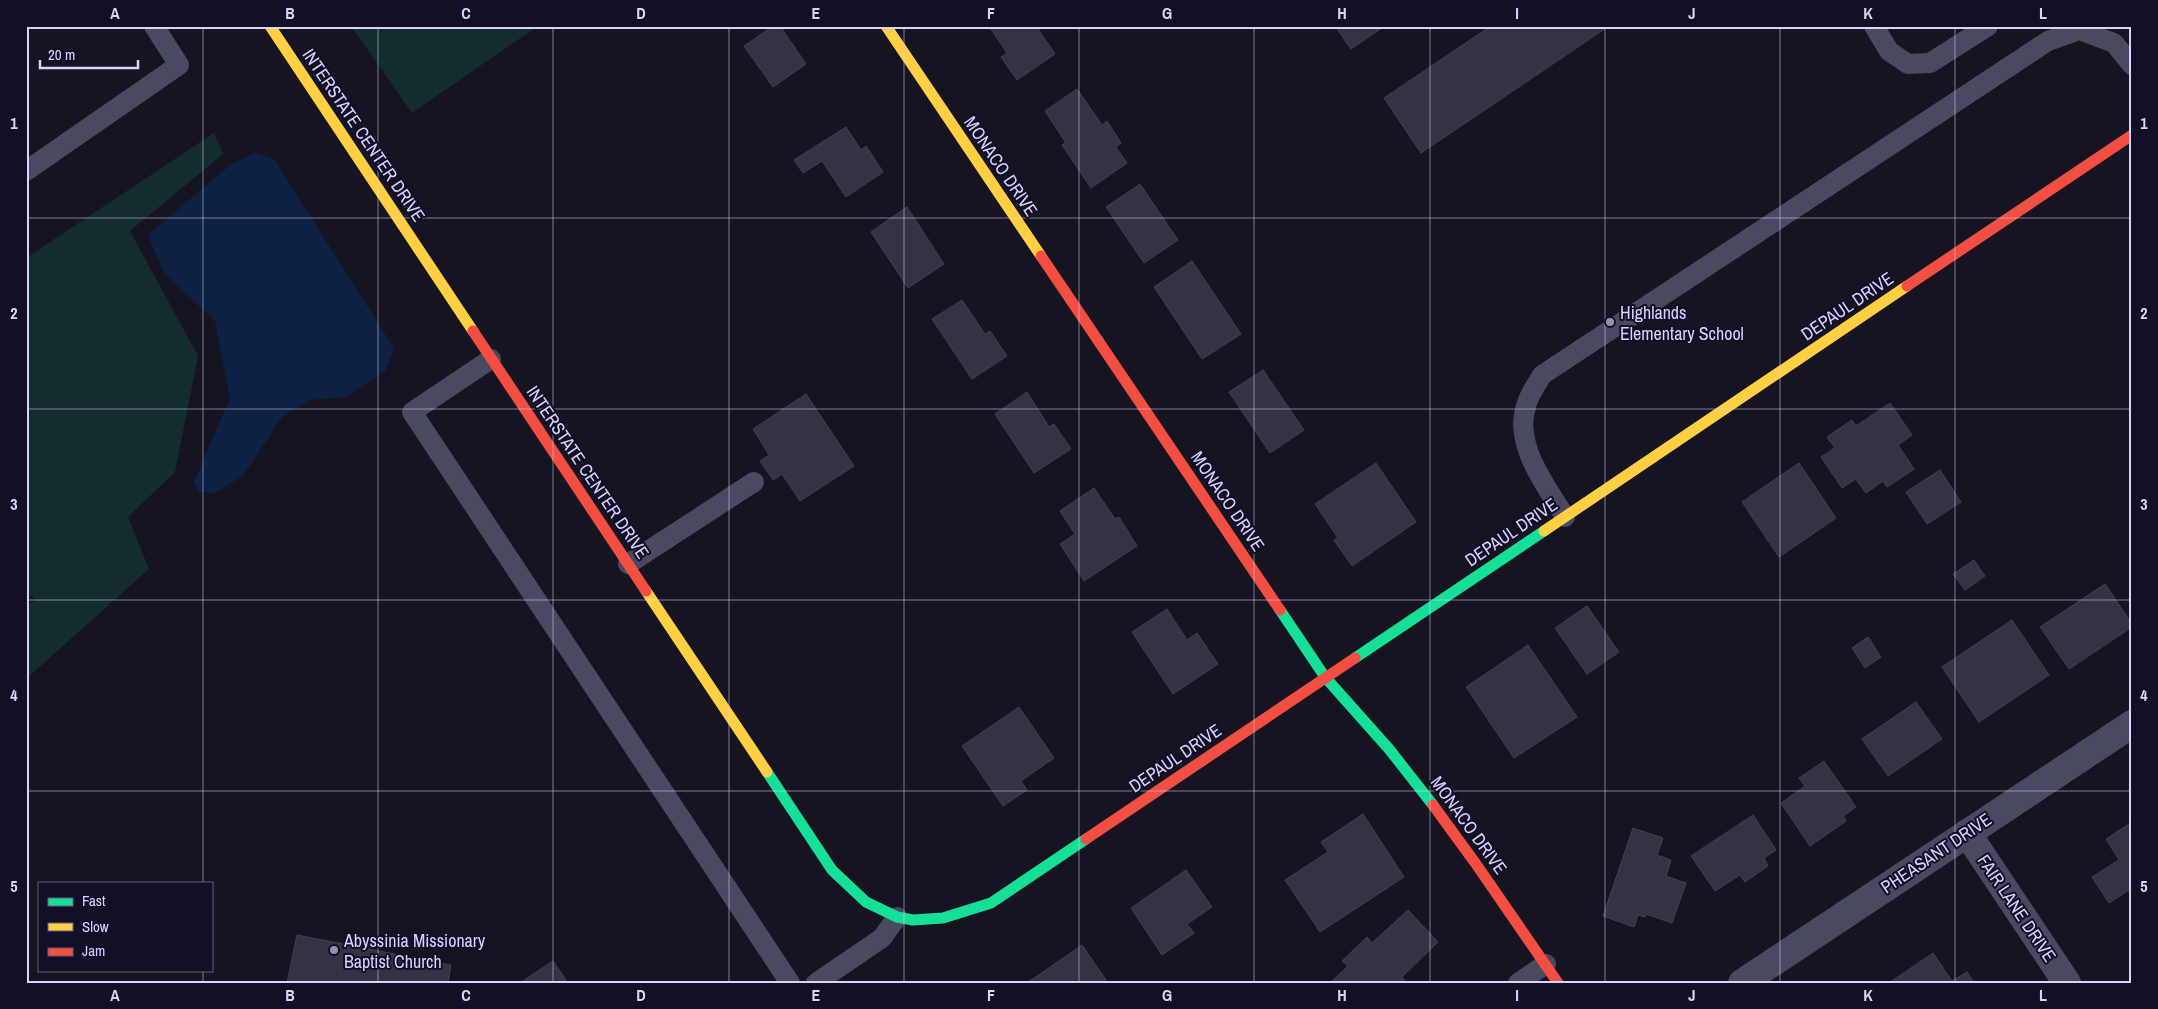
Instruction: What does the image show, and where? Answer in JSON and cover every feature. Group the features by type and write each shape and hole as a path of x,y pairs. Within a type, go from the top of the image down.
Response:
{"street":[{"name":"INTERSTATE CENTER DRIVE","path":"270,26 832,870 866,902 897,917"},
{"name":"MONACO DRIVE","path":"886,26 1325,678 1355,709 1414,780 1460,842 1558,983"},
{"name":"DEPAUL DRIVE","path":"897,917 925,922 954,917 991,903 2132,135"},
{"name":"PHEASANT DRIVE","path":"1742,983 2132,724"},
{"name":"FAIR LANE DRIVE","path":"1967,833 2067,983"}],"lane":[{"path":"26,172 180,65 154,26"},
{"path":"1879,28 1889,51 1908,64 1930,64 1988,26"},
{"path":"1565,517 1533,461 1522,431 1526,403 1542,375 2048,41 2079,30 2114,42 2132,64"},
{"path":"491,359 412,412 790,983"},
{"path":"628,564 754,482"},
{"path":"816,983 882,938 897,917"},
{"path":"1518,983 1546,964"}],"green space":[{"path":"351,26 538,26 412,113"},
{"path":"214,133 223,154 130,231 198,356 175,472 128,517 149,569 26,679 26,606 36,600 26,592 26,258"}],"water":[{"path":"255,153 274,159 394,348 386,370 346,397 309,400 282,417 243,476 215,493 199,492 194,482 230,398 215,321 164,273 148,235 230,165"}],"building":[{"path":"773,26 780,26 806,64 773,87 744,46"},
{"path":"989,26 1036,26 1055,54 1017,80 1001,57 1007,53"},
{"path":"1335,26 1385,26 1351,49"},
{"path":"1491,26 1609,26 1421,153 1384,98"},
{"path":"1077,89 1102,125 1107,121 1121,143 1116,147 1127,163 1091,188 1062,145 1066,143 1045,111"},
{"path":"846,127 861,150 866,146 883,172 846,197 822,161 803,173 794,160"},
{"path":"1140,184 1178,240 1144,263 1106,207"},
{"path":"907,207 944,264 908,288 871,232"},
{"path":"1192,261 1241,334 1202,359 1154,287"},
{"path":"962,300 985,334 990,331 1007,356 972,379 932,319"},
{"path":"1263,370 1304,430 1270,453 1229,392"},
{"path":"1027,392 1049,427 1054,424 1071,449 1034,473 995,414"},
{"path":"806,394 854,466 800,501 782,474 773,480 760,461 769,455 753,429"},
{"path":"1890,403 1912,435 1898,445 1914,469 1887,487 1883,481 1866,493 1856,479 1842,488 1821,457 1835,448 1827,437 1852,420 1856,426"},
{"path":"1376,463 1416,522 1352,566 1334,540 1338,538 1315,504"},
{"path":"1799,463 1836,518 1779,557 1742,502"},
{"path":"1940,470 1961,502 1927,524 1906,492"},
{"path":"1094,488 1115,519 1119,517 1137,546 1084,581 1060,544 1075,534 1060,511"},
{"path":"1974,560 1985,576 1965,590 1953,574"},
{"path":"2105,584 2132,624 2132,627 2069,669 2040,627"},
{"path":"1587,606 1619,652 1587,674 1555,628"},
{"path":"1167,609 1187,640 1197,633 1218,664 1173,694 1132,632"},
{"path":"2012,620 2049,675 1979,722 1942,667"},
{"path":"1868,637 1881,657 1865,668 1852,648"},
{"path":"1528,645 1577,717 1514,758 1466,687"},
{"path":"1916,702 1942,739 1888,776 1862,739"},
{"path":"1019,707 1054,758 1021,781 1027,790 1003,806 962,746"},
{"path":"1824,761 1856,807 1843,816 1846,821 1810,846 1781,803 1805,786 1799,778"},
{"path":"1363,814 1404,877 1320,932 1285,880 1328,852 1321,842"},
{"path":"1753,815 1776,850 1764,858 1768,866 1745,882 1740,875 1715,891 1691,856"},
{"path":"2132,822 2132,888 2109,903 2092,877 2119,860 2106,839"},
{"path":"1633,828 1663,838 1657,855 1671,860 1666,876 1686,883 1672,923 1646,914 1645,917 1638,915 1634,927 1603,916"},
{"path":"1186,870 1212,907 1187,924 1194,933 1162,955 1131,908"},
{"path":"1408,910 1438,942 1402,977 1407,983 1330,983 1348,966 1342,961 1367,937 1372,943"},
{"name":"Abyssinia Missionary Baptist Church","path":"297,935 451,965 448,983 287,983"},
{"path":"1082,945 1108,983 1027,983"},
{"path":"1933,953 1952,981 1967,972 1974,983 1889,983"},
{"name":"Abyssinia Missionary Baptist Church","path":"553,961 568,983 520,983"}],"traffic: fast":[{"path":"1355,658 1544,531"},
{"path":"1280,610 1325,677 1389,749 1433,805"},
{"path":"767,772 832,870 866,902 897,917 913,920 943,918 991,903 1086,839"}],"traffic: slow":[{"path":"270,26 473,331"},
{"path":"886,26 1041,256"},
{"path":"1544,531 1907,286"},
{"path":"646,591 767,772"}],"traffic: jam":[{"path":"1907,286 2132,135"},
{"path":"1041,256 1280,610"},
{"path":"473,331 646,591"},
{"path":"1086,839 1355,658"},
{"path":"1433,805 1558,983"}],"place":[{"name":"Highlands Elementary School","path":"1610,322"},
{"name":"Abyssinia Missionary Baptist Church","path":"334,950"}]}
